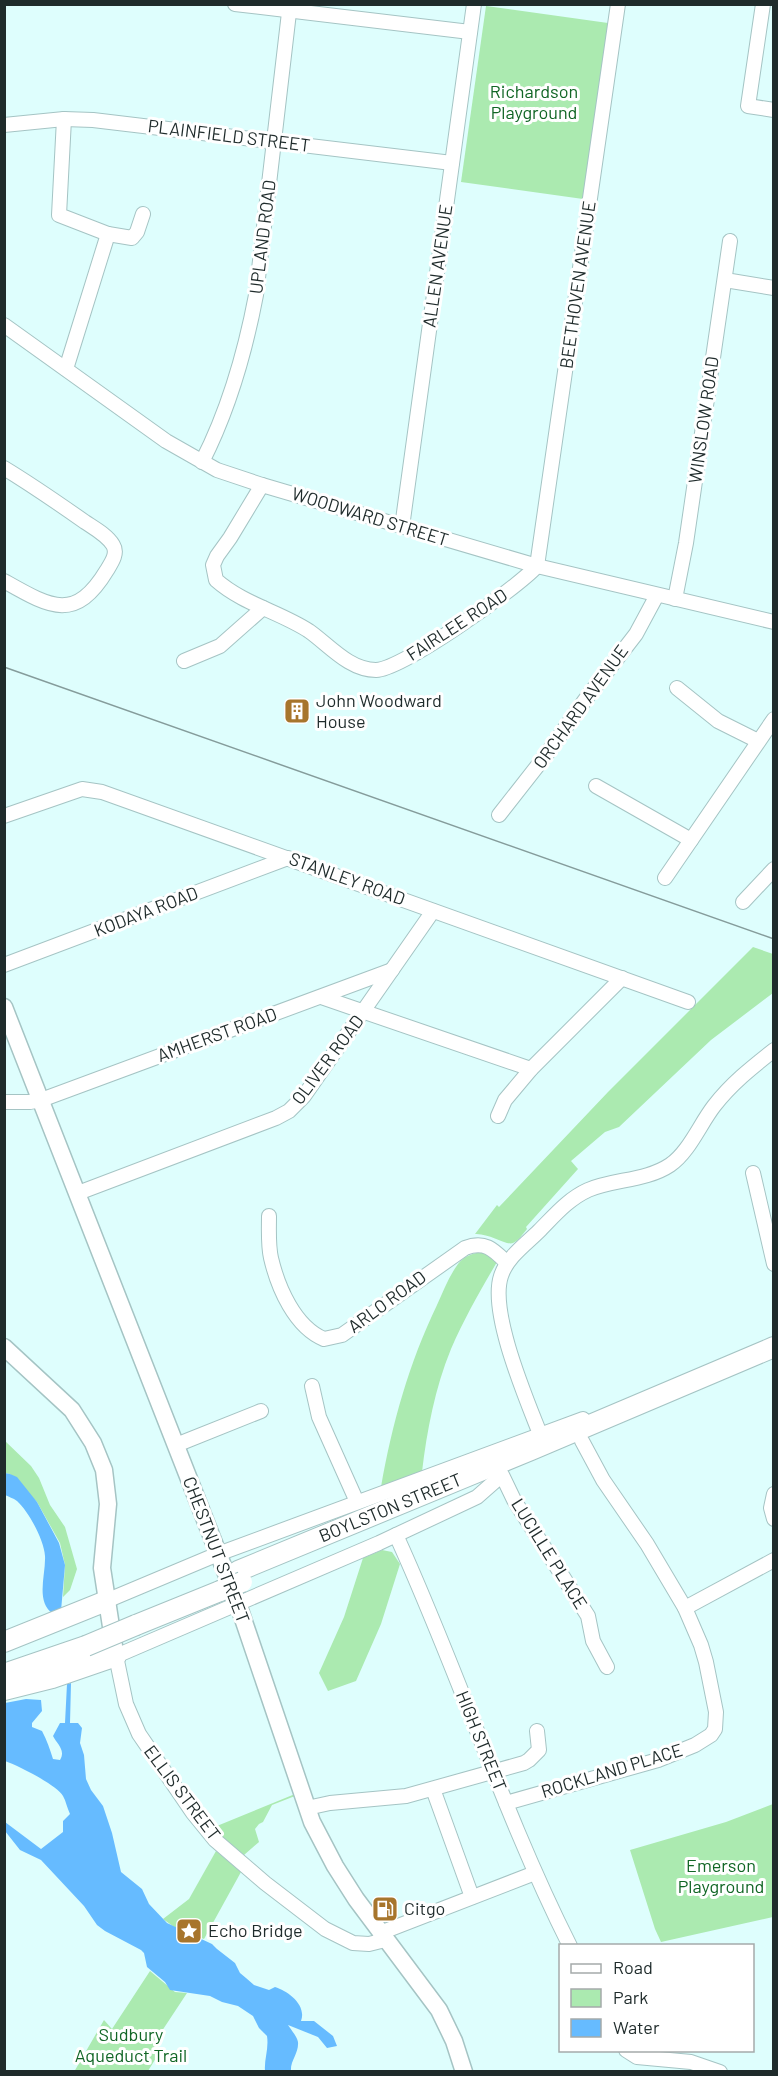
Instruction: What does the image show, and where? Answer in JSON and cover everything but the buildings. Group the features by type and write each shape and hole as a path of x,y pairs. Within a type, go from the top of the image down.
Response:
{"highway":[{"name":"BOYLSTON STREET","path":"4,1674 240,1576 774,1347"},
{"name":"BOYLSTON STREET","path":"240,1576 502,1475 774,1361"},
{"path":"4,1642 106,1601"},
{"name":"BOYLSTON STREET","path":"4,1662 85,1640"},
{"path":"4,1690 52,1678 116,1656"}],"main road":[{"name":"CHESTNUT STREET","path":"4,1007 238,1604 315,1828 340,1874 439,2010 454,2041 464,2072"},
{"path":"4,1347 66,1404 78,1418 97,1452 106,1478 108,1495 102,1568 116,1656"}],"street":[{"path":"235,4 289,8 470,32"},
{"name":"ALLEN AVENUE","path":"402,527 474,4"},
{"name":"BEETHOVEN AVENUE","path":"537,566 618,4"},
{"path":"763,4 748,106 774,110"},
{"name":"UPLAND ROAD","path":"202,462 228,403 248,335 256,295 289,8"},
{"path":"64,119 59,215 108,234 132,238 137,232 143,214"},
{"name":"PLAINFIELD STREET","path":"4,125 64,119 93,120 452,163"},
{"path":"66,369 108,234"},
{"name":"WINSLOW ROAD","path":"675,599 686,543 730,241"},
{"path":"725,280 774,288"},
{"name":"WOODWARD STREET","path":"4,325 166,441 217,470 537,566 774,622"},
{"path":"4,468 98,531 115,547 115,553 113,562 95,590 81,601 70,605 60,606 38,600 4,581"},
{"name":"FAIRLEE ROAD","path":"262,485 213,565 216,580 235,594 309,632 353,663 376,670 388,668 414,655 520,583 537,566"},
{"name":"ORCHARD AVENUE","path":"500,815 636,634 657,595"},
{"path":"184,661 220,646 263,608"},
{"path":"677,688 718,721 758,741"},
{"path":"665,878 774,719"},
{"path":"596,786 691,840"},
{"name":"STANLEY ROAD","path":"4,816 74,791 92,789 688,1002"},
{"name":"KODAYA ROAD","path":"4,965 288,858"},
{"path":"743,902 774,869"},
{"name":"OLIVER ROAD","path":"78,1193 283,1115 304,1096 433,910"},
{"name":"AMHERST ROAD","path":"4,1102 23,1103 41,1100 392,970"},
{"path":"498,1116 500,1108 512,1091 622,978"},
{"path":"321,997 531,1070"},
{"path":"540,1434 516,1368 500,1305 501,1275 507,1263 565,1206 581,1194 601,1186 655,1173 674,1162 712,1108 744,1073 774,1050"},
{"path":"753,1173 767,1210 774,1264"},
{"name":"ARLO ROAD","path":"269,1216 271,1256 284,1294 302,1323 316,1336 324,1339 342,1335 465,1248 479,1244 487,1245 507,1263"},
{"path":"312,1386 319,1417 357,1502"},
{"path":"106,1601 218,1554 357,1502 540,1434 653,1397"},
{"path":"176,1445 261,1411"},
{"name":"ROCKLAND PLACE","path":"506,1803 635,1768 695,1745 711,1735 716,1722 701,1645 685,1608 654,1554 603,1480 582,1441"},
{"path":"116,1656 396,1535 477,1497 502,1475"},
{"name":"LUCILLE PLACE","path":"502,1475 514,1500 588,1616 593,1641 607,1667"},
{"path":"774,1494 771,1508 774,1519"},
{"name":"HIGH STREET","path":"396,1535 506,1803 569,1944"},
{"path":"685,1608 774,1560"},
{"name":"ELLIS STREET","path":"116,1656 126,1704 139,1734 193,1813 215,1840 265,1883 325,1929 353,1943 369,1944 472,1897 536,1873"},
{"path":"307,1808 330,1803 397,1797 524,1763 539,1750 537,1731"},
{"path":"433,1789 472,1897"},
{"path":"629,2052 637,2057 683,2061 720,2072"}],"green space":[{"name":"Richardson Playground","path":"486,6 608,23 583,199 461,182"},
{"path":"753,947 773,954 773,993 711,1040 619,1127 605,1132 571,1161 578,1169 526,1227 527,1229 517,1241 506,1243 486,1235 475,1234 497,1205 499,1207 608,1092"},
{"path":"482,1252 497,1262 467,1316 445,1364 432,1409 422,1472 381,1487 390,1440 403,1394 427,1327 458,1264 469,1255"},
{"path":"4,1440 31,1466 39,1478 50,1505 65,1527 77,1569 70,1590 63,1597 65,1565 60,1543 37,1502 10,1474 5,1473"},
{"path":"382,1550 392,1552 400,1564 381,1624 356,1681 328,1691 319,1673 344,1617 363,1558"},
{"path":"295,1794 295,1796 272,1805 263,1822 255,1829 259,1842 244,1855 212,1828"},
{"name":"Emerson Playground","path":"773,1804 773,1917 661,1942 630,1850 726,1822"},
{"path":"216,1851 241,1872 204,1939 177,1929 163,1919 189,1899"},
{"name":"Sudbury Aqueduct Trail","path":"150,1971 175,1992 187,1993 158,2037 156,2058 148,2071 74,2072 104,2020 112,2029"}],"water":[{"path":"5,1473 17,1477 37,1502 59,1543 65,1565 61,1611 53,1614 44,1602 45,1556 42,1542 22,1506 5,1495"},
{"path":"71,1683 70,1723 78,1723 82,1728 80,1743 84,1755 86,1779 103,1806 121,1872 142,1889 149,1904 167,1923 212,1944 235,1963 240,1973 254,1985 269,1990 275,1987 291,1995 301,2009 301,2021 314,2021 333,2036 337,2046 327,2048 318,2037 288,2025 298,2042 291,2071 265,2071 267,2036 259,2028 253,2016 238,2006 210,1996 170,1990 165,1982 147,1967 144,1953 141,1950 97,1925 84,1906 41,1860 20,1850 5,1831 5,1822 41,1849 63,1832 63,1821 70,1814 63,1796 45,1781 5,1761 5,1703 26,1699 41,1700 42,1711 32,1723 32,1727 42,1731 53,1759 60,1760 62,1753 53,1736 60,1723 65,1723 67,1684"}],"tram line":[{"path":"4,667 774,939"}],"place":[{"name":"John Woodward House","path":"297,711"},
{"name":"Citgo","path":"385,1909"},
{"name":"Echo Bridge","path":"189,1931"}]}
